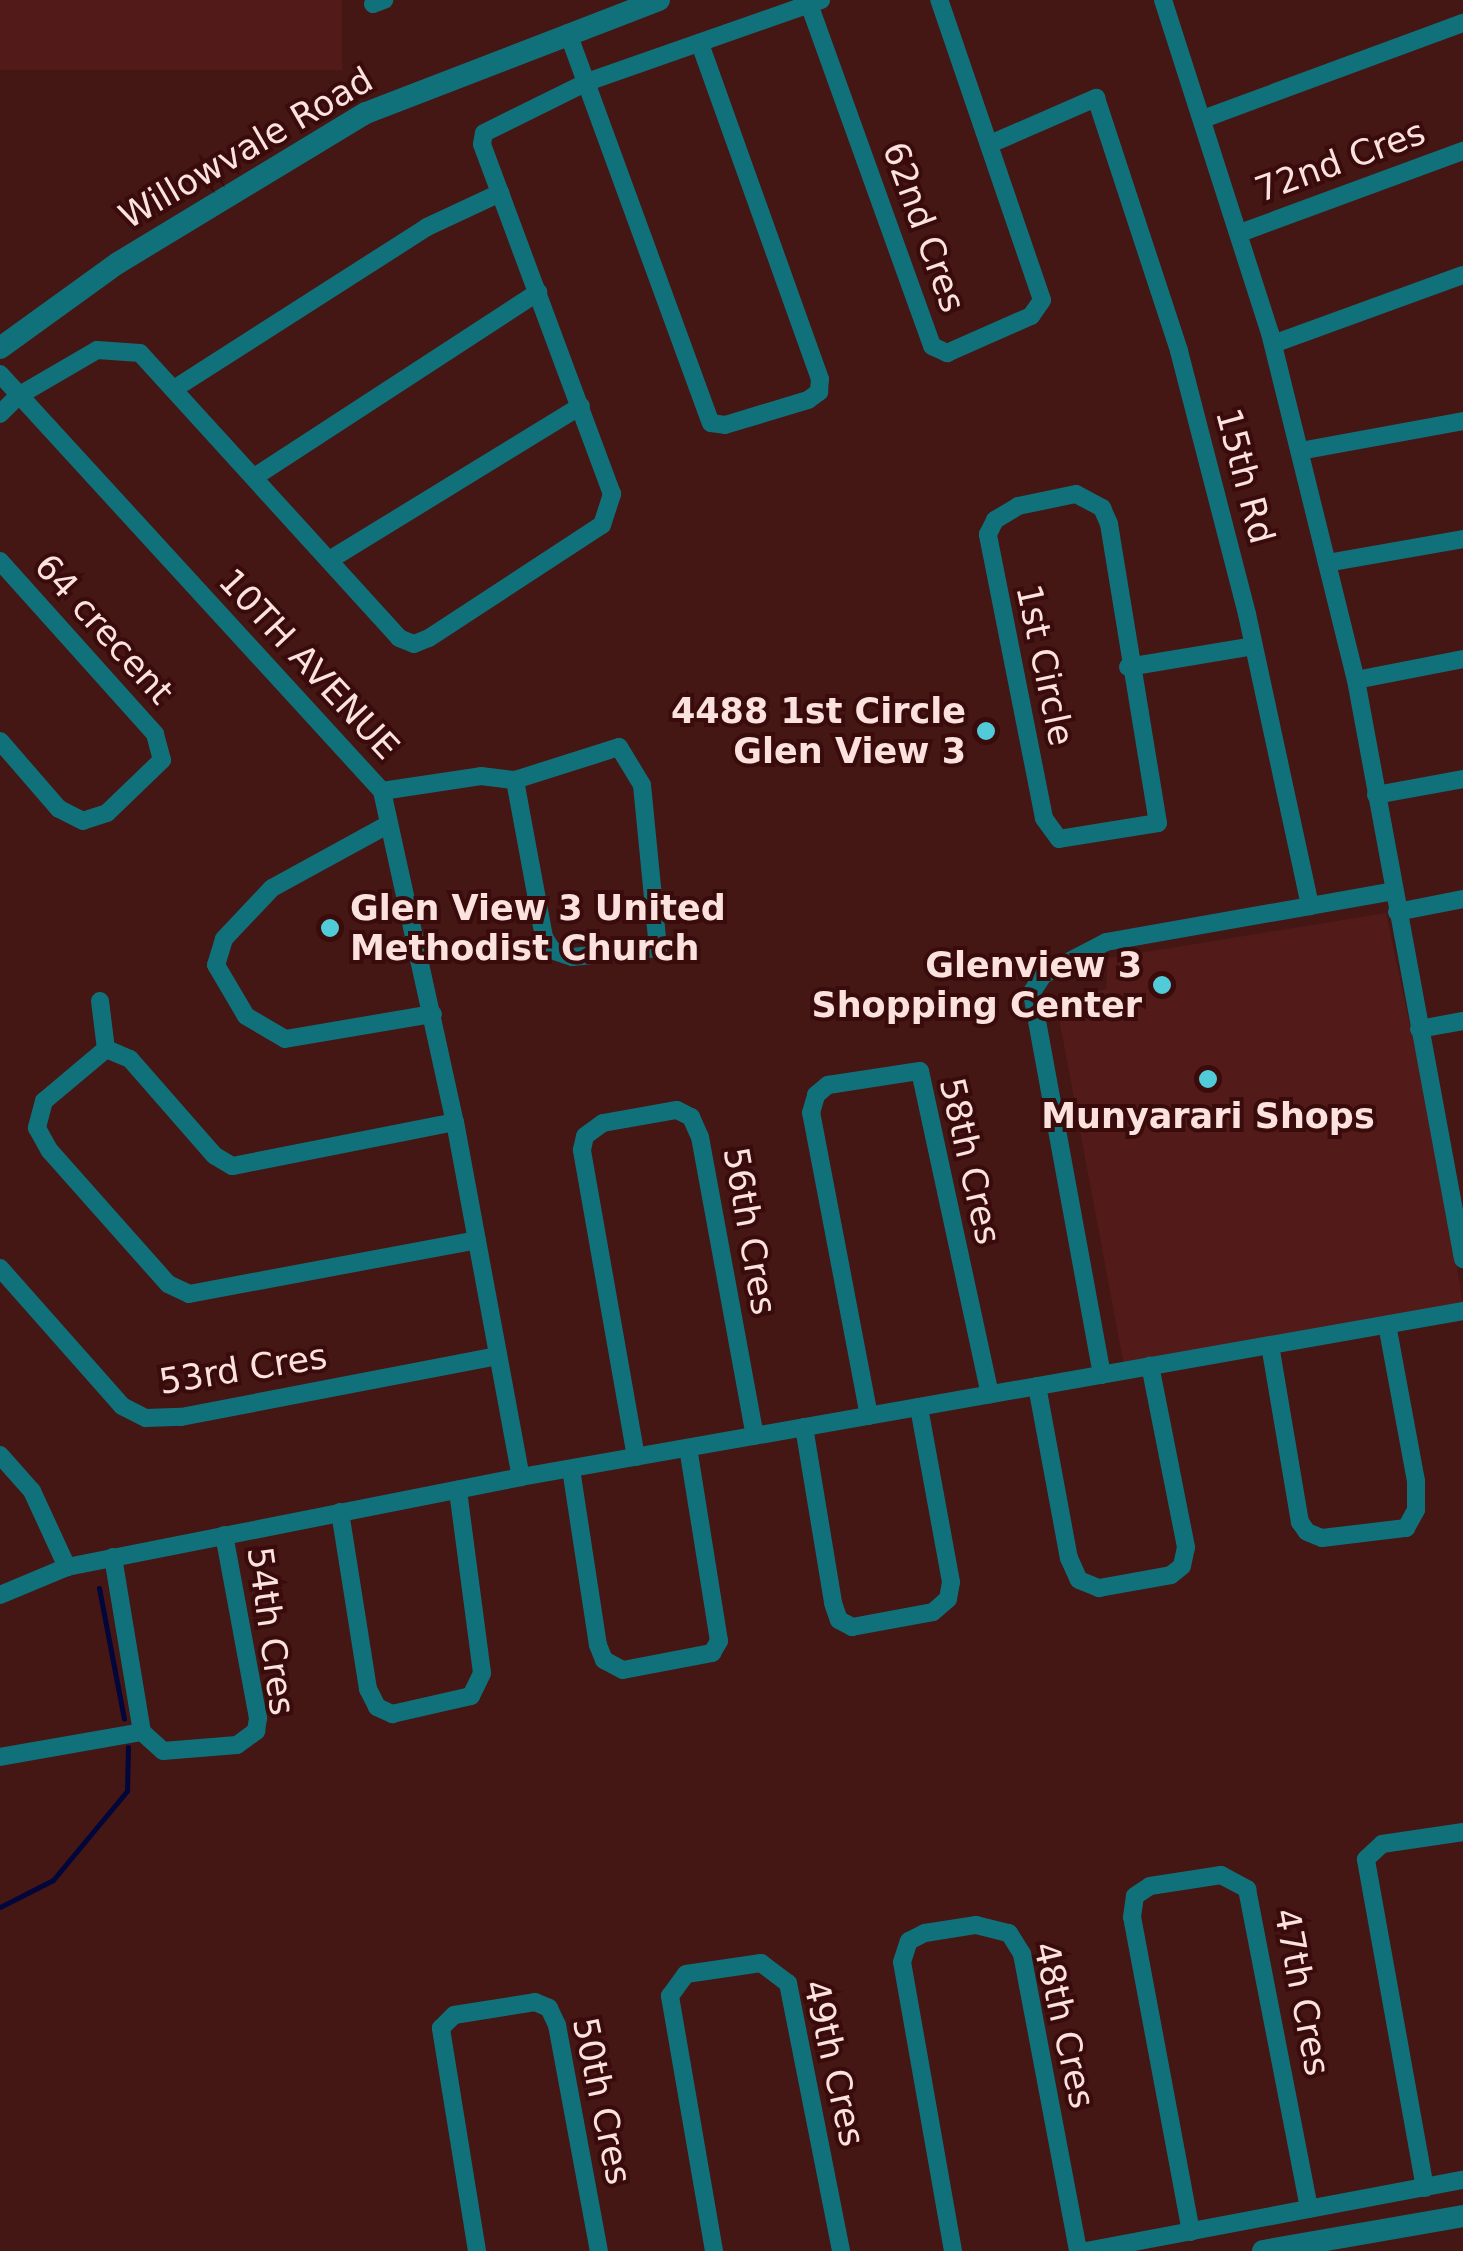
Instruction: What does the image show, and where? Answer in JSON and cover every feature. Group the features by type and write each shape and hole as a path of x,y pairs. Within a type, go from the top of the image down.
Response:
{"street":[{"name":"Willowvale Road","path":"0,348 118,263 366,113 659,0"},
{"name":"62nd Cres","path":"815,2 938,352 1031,316 1041,305 940,0"},
{"path":"0,414 18,396 110,348 140,353 177,387 399,638 414,644 429,638 602,524 612,494 482,144 484,134 587,82 815,2"},
{"path":"1170,2 1273,344 1356,680 1420,1030 1454,1149 1463,1259"},
{"path":"1203,118 1463,23"},
{"path":"568,33 711,424 808,400 819,392 818,369 700,43"},
{"name":"15th Rd","path":"990,144 1096,98 1179,352 1253,646 1310,906"},
{"name":"72nd Cres","path":"1240,232 1463,151"},
{"path":"177,387 427,227 500,193"},
{"path":"1273,344 1463,275"},
{"path":"256,476 538,292"},
{"name":"10TH AVENUE","path":"0,374 382,791 456,1122 521,1477"},
{"path":"332,559 580,406"},
{"path":"1300,451 1463,420"},
{"name":"1st Circle","path":"1076,494 1102,508 1128,667 1158,823 1059,839 1044,818 988,550 995,520 1018,506 1076,494"},
{"path":"1327,563 1463,540"},
{"name":"64 crecent","path":"0,561 155,734 162,760 107,814 82,821 59,809 0,741"},
{"path":"1128,667 1253,646"},
{"path":"1356,680 1463,659"},
{"path":"382,791 482,776 514,780 618,747 642,784 658,948 572,957 552,950 544,937 514,780"},
{"path":"1376,795 1463,780"},
{"path":"390,824 272,888 224,939 216,965 246,1016 285,1040 433,1014"},
{"path":"1102,1375 1032,992 1042,975 1106,942 1394,891"},
{"path":"1397,912 1463,900"},
{"path":"100,1001 106,1048"},
{"path":"1420,1030 1463,1021"},
{"path":"106,1048 130,1059 214,1156 232,1166 456,1122"},
{"path":"106,1048 44,1101 38,1128 50,1152 178,1291 212,1294 477,1240"},
{"name":"58th Cres","path":"869,1416 811,1114 816,1095 828,1085 920,1071 990,1395"},
{"name":"56th Cres","path":"636,1457 582,1150 586,1136 603,1123 677,1110 691,1117 700,1137 755,1436"},
{"name":"53rd Cres","path":"0,1268 122,1406 146,1418 180,1417 498,1356"},
{"path":"0,1594 67,1567 340,1512 1463,1311"},
{"path":"1270,1345 1300,1522 1307,1532 1322,1538 1406,1528 1416,1510 1416,1481 1386,1325"},
{"path":"1037,1386 1069,1558 1079,1580 1099,1588 1171,1575 1182,1566 1186,1547 1150,1366"},
{"path":"804,1428 838,1620 868,1624 933,1612 948,1598 951,1582 919,1407"},
{"path":"570,1468 598,1645 604,1660 623,1670 712,1653 719,1642 688,1448"},
{"path":"0,1454 32,1491 67,1567"},
{"path":"340,1512 368,1688 377,1707 392,1714 471,1696 482,1673 458,1490"},
{"name":"54th Cres","path":"142,1732 150,1744 178,1752 236,1745 256,1732 224,1535"},
{"path":"0,1757 142,1732 113,1556"},
{"path":"1425,2188 1365,1868 1382,1844 1463,1832"},
{"name":"47th Cres","path":"1190,2232 1132,1917 1135,1896 1150,1886 1221,1875 1248,1888 1309,2210"},
{"name":"48th Cres","path":"953,2251 902,1962 910,1941 924,1933 976,1925 1010,1934 1022,1954 1078,2251"},
{"name":"49th Cres","path":"714,2251 670,1996 686,1974 761,1963 788,1983 841,2251"},
{"name":"50th Cres","path":"477,2251 440,2028 454,2015 535,2002 549,2008 557,2025 598,2251"},
{"path":"1086,2251 1463,2180"},
{"path":"1263,2251 1463,2216"}],"shaded area":[{"path":"0,0 342,0 342,70 0,70"},
{"path":"1386,913 1443,1179 1463,1306 1124,1366 1056,1002 1106,989 1108,958"}],"waterway":[{"path":"99,1588 124,1719"},
{"path":"0,1907 53,1880 127,1791 128,1747"}],"place":[{"name":"4488 1st Circle Glen View 3","path":"986,731"},
{"name":"Glen View 3 United Methodist Church","path":"330,928"},
{"name":"Glenview 3 Shopping Center","path":"1162,985"},
{"name":"Munyarari Shops","path":"1208,1079"}]}
